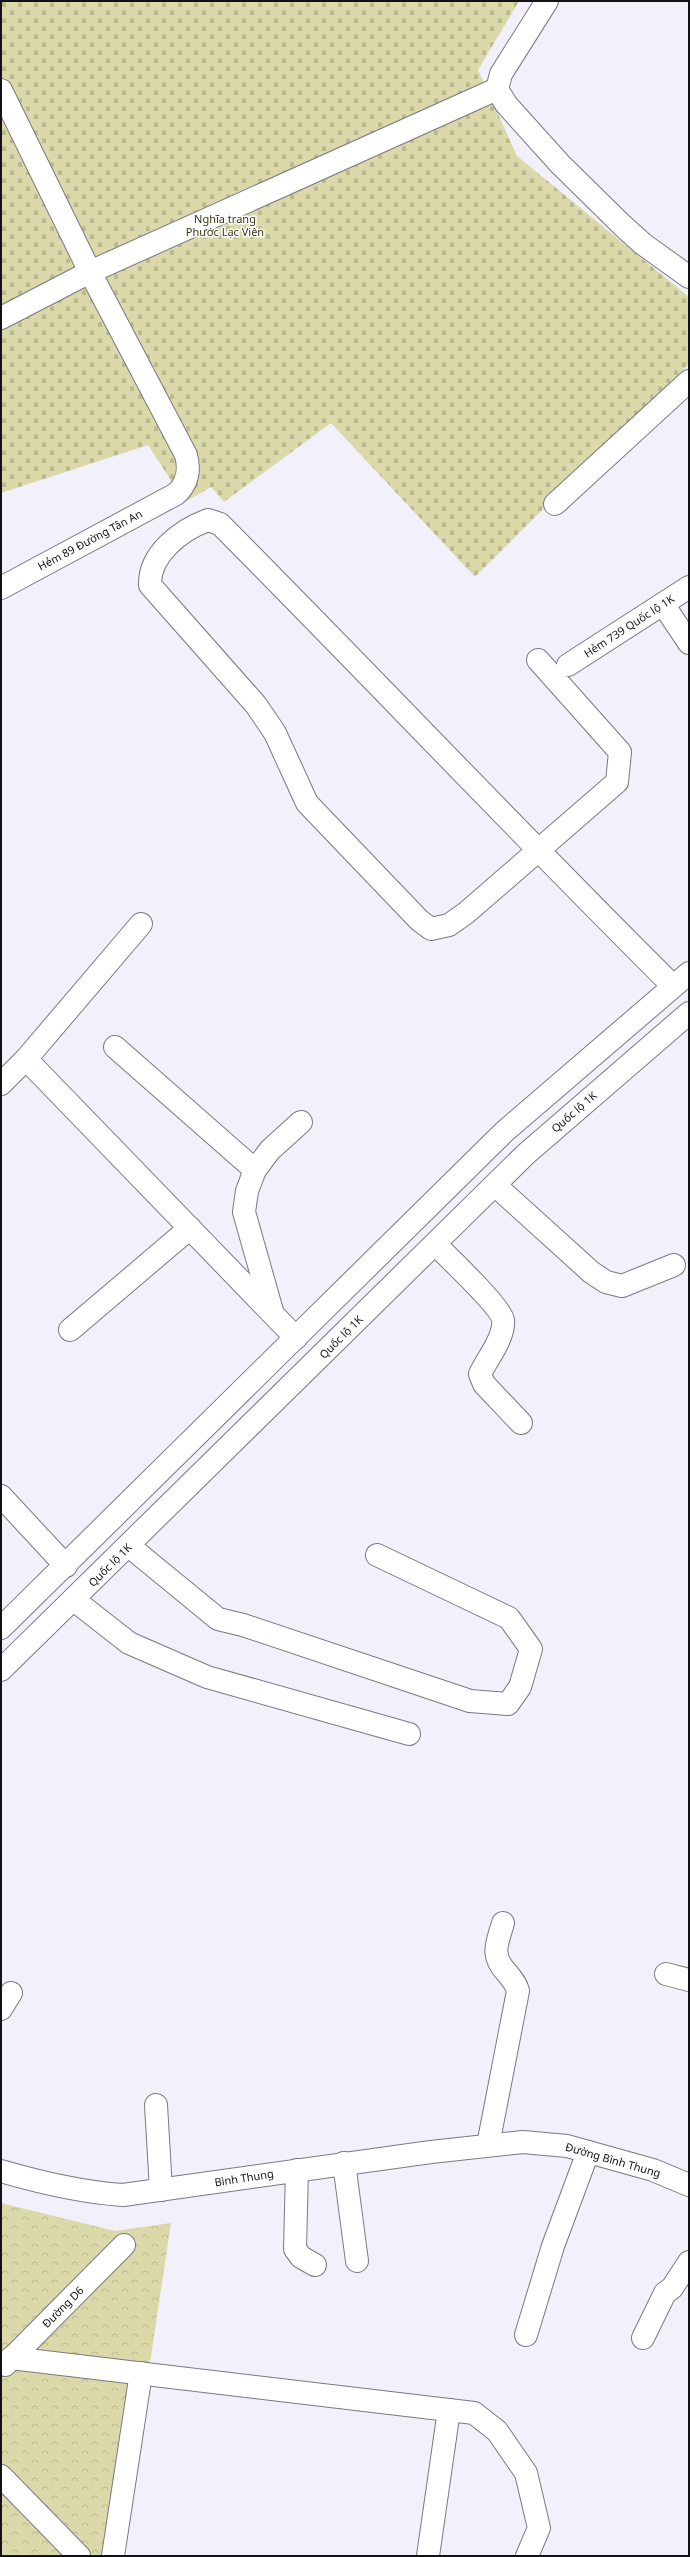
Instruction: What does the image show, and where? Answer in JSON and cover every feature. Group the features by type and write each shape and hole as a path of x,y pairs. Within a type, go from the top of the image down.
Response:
{"street":[{"path":"547,1 501,74 497,89 506,104 588,193 643,244 689,277"},
{"path":"1,318 90,272 497,89"},
{"path":"1,90 90,272"},
{"name":"Hẻm 89 Đường Tân An","path":"1,588 178,492 187,478 188,463 186,455 90,272"},
{"path":"555,504 689,381"},
{"path":"1,1628 66,1566 504,1132 681,980 537,850 386,692 220,524 208,520 190,526 162,552 150,573 150,585 256,705 275,733 307,803 419,920 431,929 449,925 537,850 617,782 620,752 538,660"},
{"name":"Hẻm 739 Quốc lộ 1K","path":"568,665 689,587"},
{"path":"663,604 689,643"},
{"path":"1,1084 26,1059 140,924"},
{"name":"Quốc lộ 1K","path":"1,1670 496,1186 526,1154 689,1013"},
{"path":"114,1047 254,1170"},
{"path":"26,1059 296,1338"},
{"path":"273,1314 244,1212 247,1191 254,1170 270,1150 301,1122"},
{"path":"496,1186 591,1272 606,1282 622,1286 674,1265"},
{"path":"70,1330 190,1228"},
{"path":"435,1244 491,1303 503,1319 502,1330 480,1374 484,1384 521,1423"},
{"path":"1,1496 66,1566"},
{"path":"129,1546 218,1619 243,1625 470,1702 508,1704 520,1687 531,1649 509,1618 377,1555"},
{"path":"74,1600 129,1643 207,1677 409,1734"},
{"path":"488,2145 518,1991 516,1983 498,1963 496,1956 503,1923"},
{"path":"666,1974 689,1980"},
{"path":"156,2105 161,2190"},
{"name":"Đường Bình Thung","path":"488,2145 523,2142 567,2146 653,2170 689,2185"},
{"name":"Bình Thung","path":"1,2171 41,2183 81,2192 123,2195 344,2163 488,2145"},
{"path":"526,2335 553,2246 588,2152"},
{"path":"344,2163 357,2261"},
{"path":"296,2170 296,2249 301,2257 315,2265"},
{"name":"Đường D6","path":"6,2363 124,2245"},
{"path":"643,2338 665,2294 672,2288 689,2262"},
{"path":"6,2363 141,2373 474,2413 498,2431 526,2474 539,2528 527,2556"},
{"path":"113,2556 141,2373"},
{"path":"428,2556 449,2410"},
{"path":"1,2476 79,2556"}],"green space":[{"name":"Nghĩa trang Phước Lạc Viên","path":"1,1 519,1 478,70 517,156 689,297 689,364 475,577 331,423 224,502 211,487 185,502 148,445 1,493"},
{"path":"1,2203 115,2231 171,2223 121,2556 1,2556"}]}
